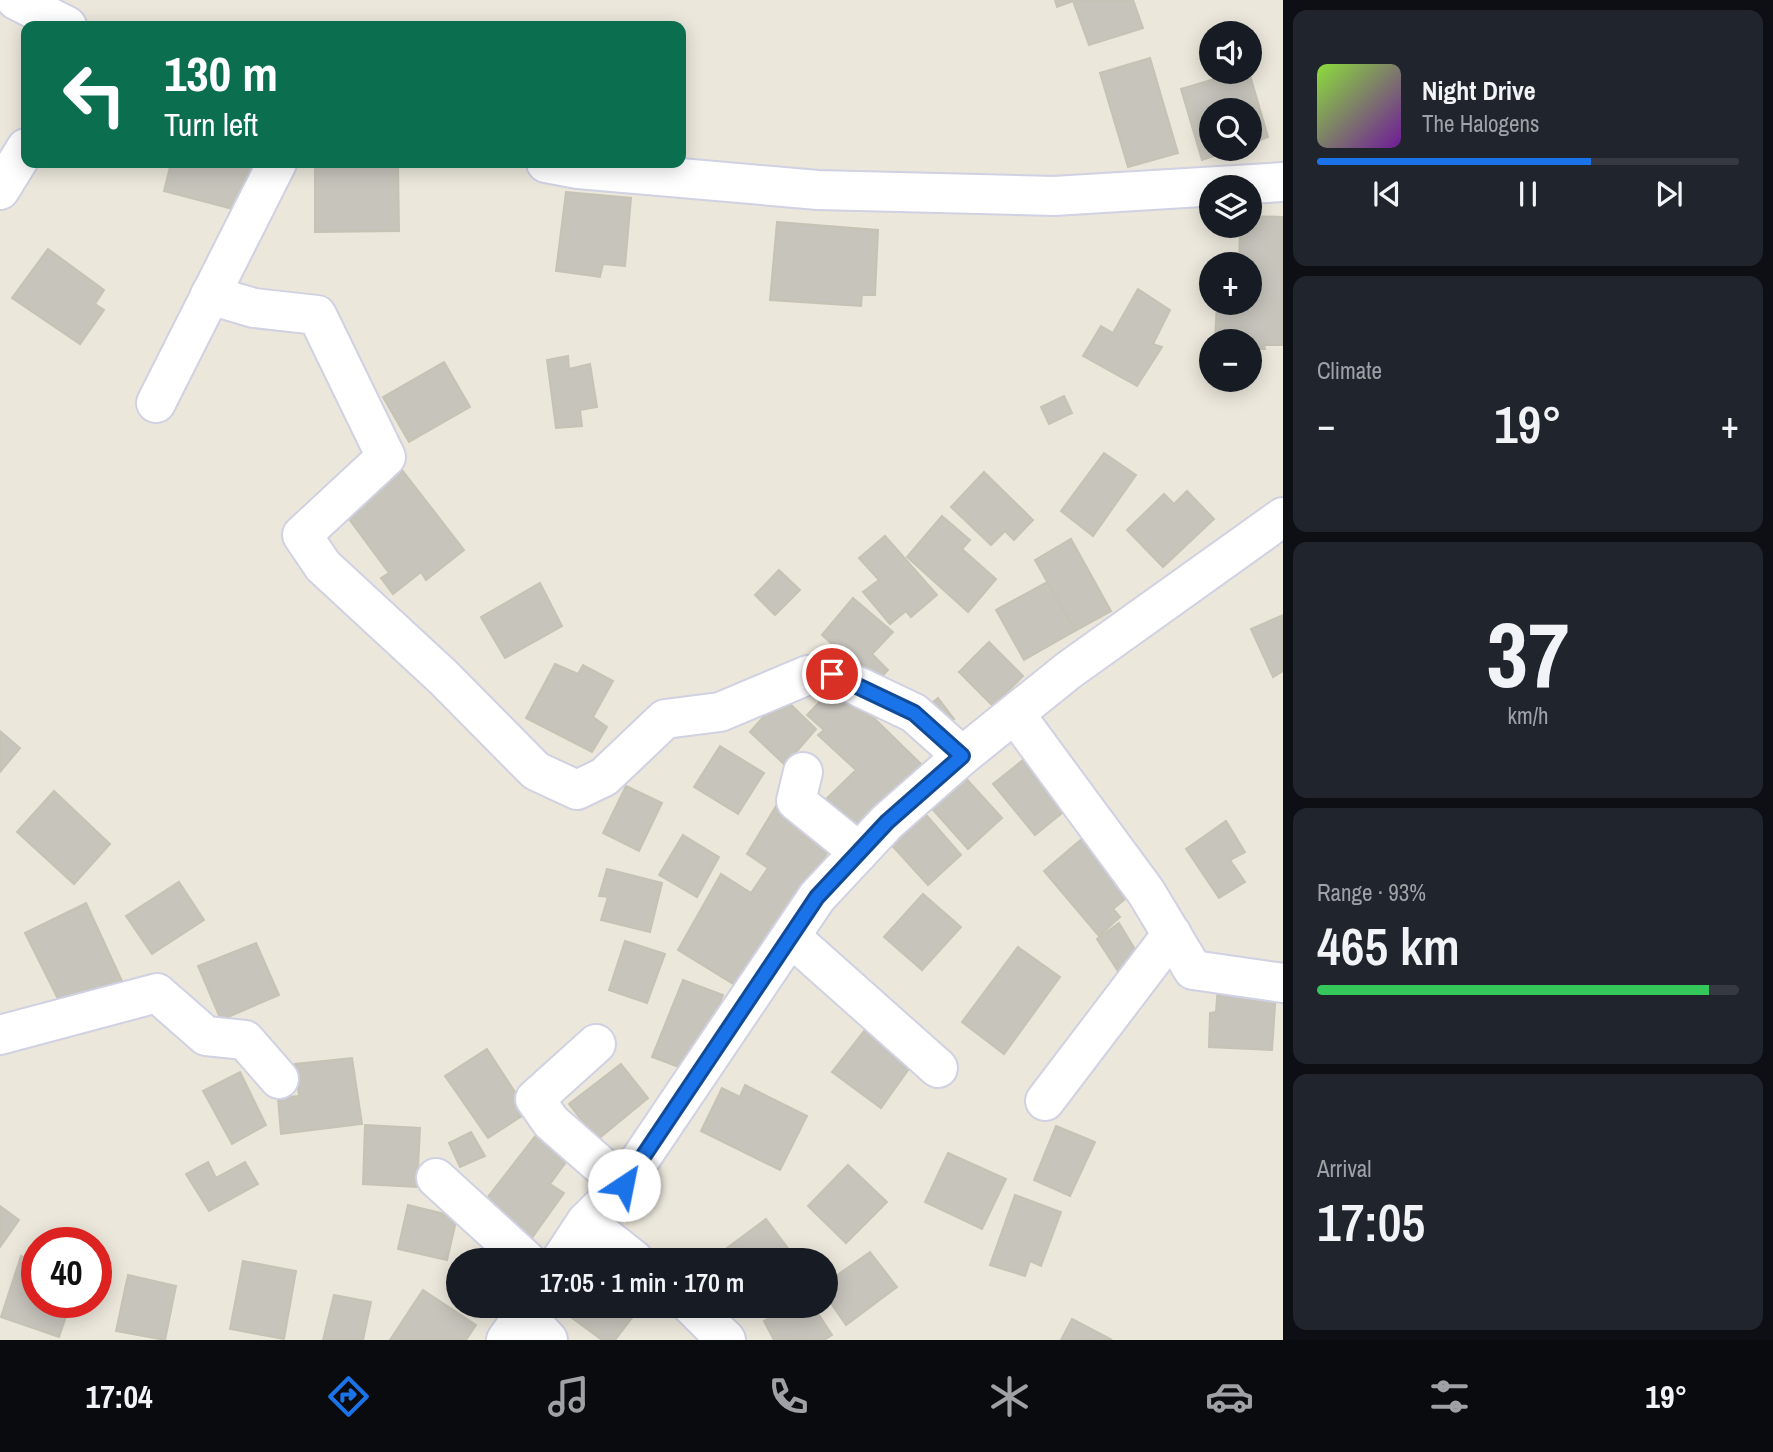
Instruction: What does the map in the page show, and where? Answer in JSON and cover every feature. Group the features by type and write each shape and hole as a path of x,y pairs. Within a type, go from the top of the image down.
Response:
{"street":[{"path":"16,0 57,21"},
{"path":"0,190 21,156"},
{"path":"156,403 274,168"},
{"path":"572,168 818,190 1041,196 1280,179"},
{"path":"210,295 254,308 317,316 386,457 302,535 323,566 443,677 536,771 577,790 604,777 665,719 720,712 808,675 832,674 914,713 962,756"},
{"path":"569,1248 586,1222 624,1185 817,897 887,822 962,756 1069,670 1283,517"},
{"path":"1015,715 1146,892 1193,970 1283,983"},
{"path":"803,772 796,801 859,852"},
{"path":"1045,1101 1171,934"},
{"path":"790,937 938,1068"},
{"path":"0,1035 157,993 206,1036 245,1040 279,1079"},
{"path":"596,1044 535,1099 551,1122 624,1185"},
{"path":"436,1178 513,1248"},
{"path":"586,1222 619,1248"},
{"path":"704,1318 726,1340"}],"building":[{"path":"1055,0 1133,0 1143,28 1089,45 1073,1 1057,7"},
{"path":"1150,58 1178,153 1128,167 1100,73"},
{"path":"1199,84 1253,84 1257,98 1199,98 1199,150 1181,89"},
{"path":"1262,116 1268,137 1262,139"},
{"path":"170,168 258,168 248,213 164,191"},
{"path":"315,168 398,168 399,231 315,232"},
{"path":"566,192 631,198 625,266 603,264 600,277 556,271"},
{"path":"1262,216 1283,217 1283,345 1264,345 1265,349 1262,349 1262,329 1216,329 1216,315 1262,315 1262,252 1239,252 1240,238 1262,238"},
{"path":"777,222 878,230 875,295 862,295 861,306 770,300"},
{"path":"48,249 104,290 95,304 104,310 80,344 12,298"},
{"path":"1138,289 1170,310 1153,344 1162,347 1137,386 1083,356 1101,326 1113,333"},
{"path":"568,356 569,369 590,364 597,407 580,410 582,426 556,428 547,360"},
{"path":"444,362 470,407 409,442 383,397"},
{"path":"1064,396 1072,413 1049,424 1041,407"},
{"path":"1104,453 1136,475 1093,536 1061,511"},
{"path":"402,470 464,550 426,580 421,572 393,594 381,578 389,573 346,515"},
{"path":"984,472 1033,520 1014,540 1005,531 991,545 951,507"},
{"path":"1187,491 1214,519 1163,567 1127,530 1164,494 1174,504"},
{"path":"942,516 970,540 962,549 996,579 968,612 907,557"},
{"path":"885,536 937,595 911,617 906,611 890,624 863,592 879,580 859,558"},
{"path":"1071,539 1111,611 1075,631 1035,560"},
{"path":"779,570 800,590 775,615 755,595"},
{"path":"1047,582 1075,631 1024,660 996,610"},
{"path":"540,583 562,626 505,658 481,617"},
{"path":"853,598 893,632 872,654 888,670 875,684 822,635"},
{"path":"1283,615 1283,671 1273,677 1251,629"},
{"path":"989,642 1023,676 993,706 959,672"},
{"path":"555,664 578,674 583,665 613,681 593,717 607,727 592,752 526,718"},
{"path":"838,683 922,765 852,837 819,806 856,770 818,735 824,730 807,715"},
{"path":"782,696 816,729 785,765 750,732"},
{"path":"938,698 954,719 943,727 928,706"},
{"path":"0,731 20,748 0,772"},
{"path":"720,746 764,773 738,814 694,787"},
{"path":"1028,756 1068,808 1035,835 993,784"},
{"path":"961,773 1002,818 968,849 927,803"},
{"path":"626,786 662,803 639,851 603,833"},
{"path":"54,791 110,844 74,884 17,832"},
{"path":"776,806 835,839 748,993 678,950 721,874 751,893 768,868 747,854"},
{"path":"921,809 961,855 928,885 887,840"},
{"path":"1226,821 1245,852 1230,860 1245,882 1219,898 1186,849"},
{"path":"1090,832 1137,889 1113,909 1120,917 1099,936 1044,871"},
{"path":"683,835 719,857 697,897 659,875"},
{"path":"607,869 662,883 650,932 601,920 608,897 599,896"},
{"path":"179,882 204,920 152,954 126,916"},
{"path":"923,894 961,927 922,970 884,937"},
{"path":"86,903 122,981 64,1011 25,933"},
{"path":"1119,923 1139,956 1118,971 1097,939"},
{"path":"625,941 665,954 647,1003 609,990"},
{"path":"256,943 279,995 221,1020 198,966"},
{"path":"1018,947 1060,977 1004,1054 962,1022"},
{"path":"683,980 723,995 692,1072 652,1057"},
{"path":"1218,986 1276,991 1272,1050 1209,1047 1210,1013 1216,1012"},
{"path":"872,1021 918,1056 881,1108 832,1072"},
{"path":"487,1049 528,1112 488,1138 445,1076"},
{"path":"352,1058 362,1124 281,1134 278,1098 299,1096 295,1064"},
{"path":"621,1064 648,1098 597,1140 569,1104"},
{"path":"240,1072 266,1125 232,1144 203,1091"},
{"path":"745,1085 807,1116 780,1170 701,1131 722,1088 740,1097"},
{"path":"365,1125 420,1128 417,1187 363,1184"},
{"path":"1056,1126 1095,1142 1070,1196 1034,1180"},
{"path":"471,1132 485,1156 460,1167 449,1143"},
{"path":"537,1134 569,1158 550,1184 564,1193 529,1242 480,1207"},
{"path":"948,1153 1006,1179 982,1229 925,1202"},
{"path":"208,1162 216,1178 245,1162 258,1184 209,1211 186,1174"},
{"path":"848,1165 887,1202 846,1243 808,1206"},
{"path":"1015,1195 1061,1212 1041,1266 1030,1261 1025,1276 990,1265"},
{"path":"408,1205 457,1217 450,1248 446,1248 446,1260 398,1249"},
{"path":"0,1206 19,1220 0,1247"},
{"path":"766,1219 788,1248 727,1248"},
{"path":"870,1252 897,1287 846,1325 838,1313 838,1275"},
{"path":"21,1256 21,1318 66,1318 59,1337 1,1317"},
{"path":"243,1261 296,1271 284,1339 230,1329"},
{"path":"128,1275 176,1286 165,1340 116,1331"},
{"path":"423,1290 446,1305 446,1318 465,1318 476,1325 466,1340 390,1340"},
{"path":"334,1295 371,1302 363,1340 323,1340"},
{"path":"572,1318 632,1318 615,1340 602,1340"},
{"path":"769,1318 821,1318 832,1335 824,1340 774,1340 764,1321"},
{"path":"1072,1319 1112,1340 1061,1340"}],"route":[{"path":"624,1185 817,897 887,822 962,756 914,713 832,674"}]}
